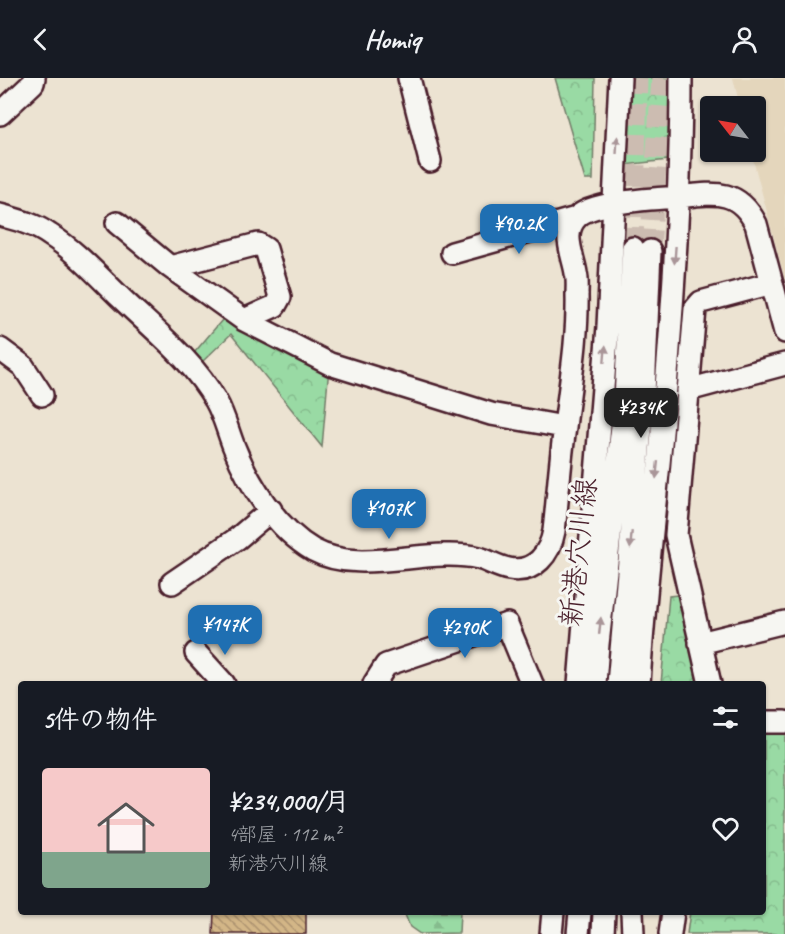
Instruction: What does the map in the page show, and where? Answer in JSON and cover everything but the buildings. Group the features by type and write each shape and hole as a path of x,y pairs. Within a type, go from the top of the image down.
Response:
{"street":[{"path":"0,114 33,83 34,78"},
{"path":"409,78 430,161"},
{"path":"579,681 608,326 620,78"},
{"path":"639,681 680,197 681,78"},
{"path":"0,215 27,222 49,234 79,256 189,363 218,403 235,449 252,483 271,510 295,537 315,551 348,560 461,555 521,571 540,560 551,547 578,320 577,274 568,241 571,225 585,211 615,204 680,197 716,195 732,197 741,202 749,210 756,224 785,332"},
{"path":"452,254 576,218"},
{"path":"117,223 170,267 244,320 330,364 491,414 564,427"},
{"path":"170,267 258,244 263,245 280,297 275,306 244,320"},
{"name":"新港穴川線","path":"595,681 642,250 644,394 618,681"},
{"path":"709,681 676,535 694,309 701,302 772,283"},
{"path":"0,349 23,366 42,395"},
{"path":"688,390 785,364"},
{"path":"172,583 238,538 271,510"},
{"path":"700,643 785,622"},
{"path":"376,681 386,665 507,624 531,681"},
{"path":"196,653 221,681"},
{"path":"766,722 785,722"},
{"path":"551,934 554,915"},
{"path":"578,934 580,915"},
{"path":"603,934 604,915"},
{"path":"632,915 633,934"},
{"path":"670,934 673,915"}],"shaded area":[{"path":"733,78 785,78 785,279 754,162 766,162 766,96 738,96"}],"green space":[{"path":"555,78 595,78 593,180 585,180"},
{"path":"624,78 669,78 668,160 624,165"},
{"path":"228,313 329,367 322,447 231,334 202,362 194,353"},
{"path":"686,594 706,681 661,681 669,596"},
{"path":"785,730 785,934 687,934 690,915 766,915 766,731"},
{"path":"405,915 460,915 459,933 420,934 410,927"}],"tunnel":[{"path":"633,248 637,78"},
{"path":"650,251 662,78"}]}
